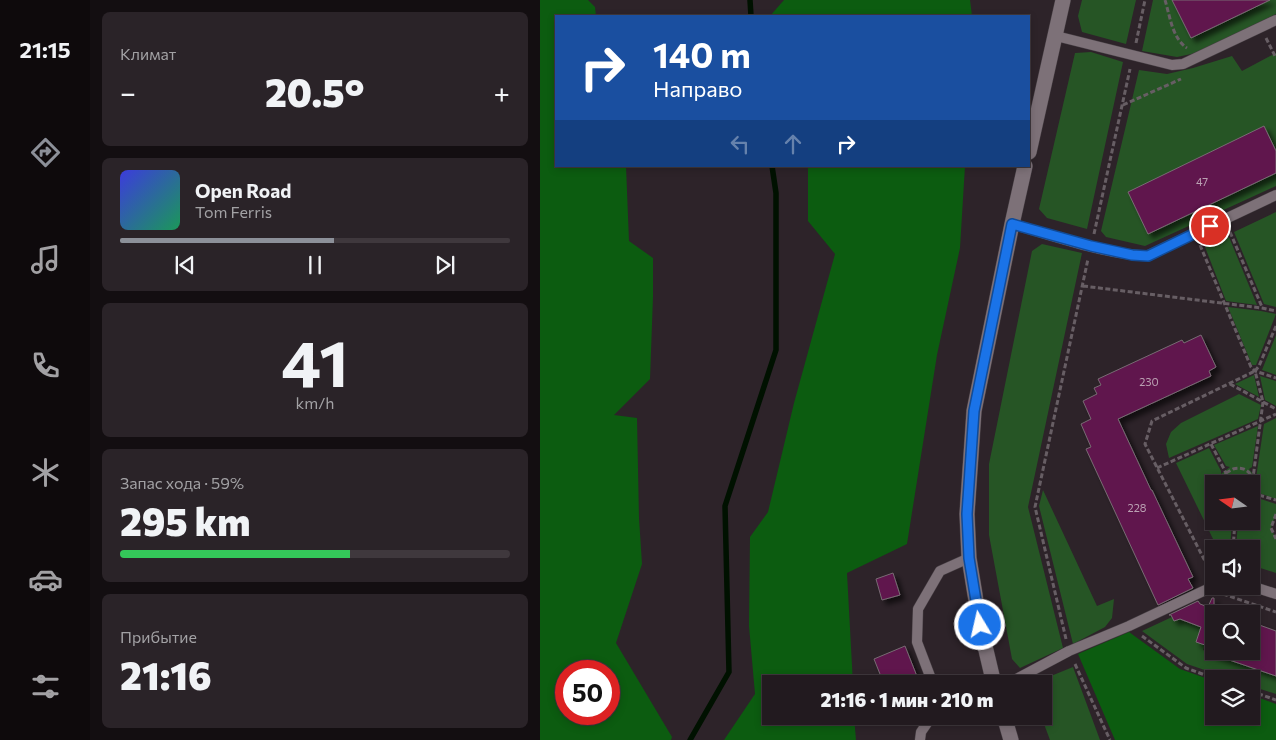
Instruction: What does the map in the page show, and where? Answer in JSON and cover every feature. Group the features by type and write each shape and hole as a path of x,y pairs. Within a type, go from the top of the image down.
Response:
{"main road":[{"path":"1030,148 1063,0"},
{"path":"992,675 980,625 969,558 967,514 974,411 1012,224 1026,167"},
{"path":"1007,725 1011,740"}],"lane":[{"path":"1056,36 1172,65 1183,64 1276,20"},
{"path":"1012,224 1091,246 1132,255 1148,256 1276,195"},
{"path":"930,675 917,642 918,609 940,572 969,558"},
{"path":"1260,589 1276,594"},
{"path":"1024,675 1069,652 1205,590"},
{"path":"920,740 921,732 926,725"}],"path":[{"path":"1110,740 1069,652 1035,507 1145,0"},
{"path":"1165,0 1173,30 1184,46 1190,50"},
{"path":"1224,219 1262,308"},
{"path":"1195,233 1223,303 1251,367 1255,371 1264,402 1253,475"},
{"path":"1083,286 1262,308 1276,312"},
{"path":"1205,562 1145,444 1152,421 1255,371 1259,366 1276,326"},
{"path":"1255,371 1276,378"},
{"path":"1229,384 1276,409"},
{"path":"1157,468 1276,414"},
{"path":"1211,444 1226,473 1234,468 1243,469 1251,475"},
{"path":"1260,496 1276,500"},
{"path":"1276,514 1271,528 1276,539"},
{"path":"1225,595 1276,612"},
{"path":"1128,626 1186,668 1205,675"},
{"path":"1260,694 1276,700"}],"green space":[{"path":"540,0 588,0 595,7 596,15 555,15 555,167 626,167 629,241 653,258 650,379 614,415 637,418 642,564 616,643 672,737 671,740 540,740"},
{"path":"784,0 970,0 972,15 771,15"},
{"path":"1082,0 1136,0 1126,44 1082,32 1078,16"},
{"path":"1153,0 1276,0 1276,14 1196,53 1177,57 1142,51"},
{"path":"1091,52 1123,62 1087,229 1047,218 1039,209 1075,53"},
{"path":"1276,53 1276,186 1145,246 1106,237 1101,231 1139,70 1167,74 1232,56 1242,71"},
{"path":"808,167 965,167 960,248 937,355 907,544 847,573 853,675 762,675 762,725 855,725 856,740 724,740 755,694 749,626 750,537 768,512 794,403 835,254 808,221"},
{"path":"1276,212 1276,307 1264,304 1234,232"},
{"path":"1229,237 1257,305 1226,301 1205,247"},
{"path":"1042,244 1082,253 1028,507 1063,648 1020,668 1012,659 989,535 989,464 1032,251"},
{"path":"1228,307 1276,314 1256,365 1252,365"},
{"path":"1276,335 1276,375 1262,370"},
{"path":"1254,375 1259,397 1235,384"},
{"path":"1260,376 1276,381 1276,406 1265,400"},
{"path":"1239,394 1261,405 1258,419 1169,458 1166,444 1171,432 1181,423"},
{"path":"1276,418 1276,499 1260,493 1260,475 1256,475 1264,424"},
{"path":"1258,426 1252,467 1249,469 1254,475 1205,475 1205,522 1176,463 1209,448 1221,474 1230,467 1226,466 1214,445"},
{"path":"1043,490 1097,606 1114,599 1112,618 1105,627 1073,644 1039,506"},
{"path":"1260,499 1276,504 1276,514 1271,528 1276,539 1276,573 1260,568 1260,540 1237,540 1237,530 1260,530"},
{"path":"1209,530 1231,530 1231,540 1214,540"},
{"path":"1172,617 1174,621 1180,619 1201,627 1205,645 1203,650 1205,651 1205,660 1231,660 1259,670 1205,670 1187,664 1142,631"},
{"path":"1129,632 1180,669 1205,678 1205,725 1260,725 1260,698 1276,704 1276,740 1115,740 1078,654"},
{"path":"1073,667 1100,740 1050,740 1044,725 1052,725 1052,676"},
{"path":"1260,670 1276,676 1276,694 1260,689"}],"building":[{"path":"1172,0 1270,0 1191,38"},
{"path":"1264,126 1276,151 1276,173 1148,234 1128,192"},
{"path":"1201,335 1216,367 1209,371 1211,376 1118,419 1193,577 1188,579 1193,588 1158,605 1086,449 1091,447 1081,424 1091,419 1083,401 1097,394 1094,388 1101,385 1098,379 1182,340 1184,343"},
{"path":"893,573 900,595 882,600 876,579"},
{"path":"1212,598 1214,598 1214,605 1209,605"},
{"path":"1198,601 1205,606 1205,645 1196,642 1201,627 1180,619 1174,621 1171,615 1169,615"},
{"path":"1260,625 1276,631 1276,676 1229,660 1260,660"},
{"path":"905,646 916,675 880,675 874,659"}],"waterway":[{"path":"750,0 751,15"},
{"path":"690,740 729,672 725,506 776,350 776,193 772,167"}],"route":[{"path":"980,625 969,558 967,514 974,411 1012,224 1091,246 1132,255 1148,256 1210,226"}]}
